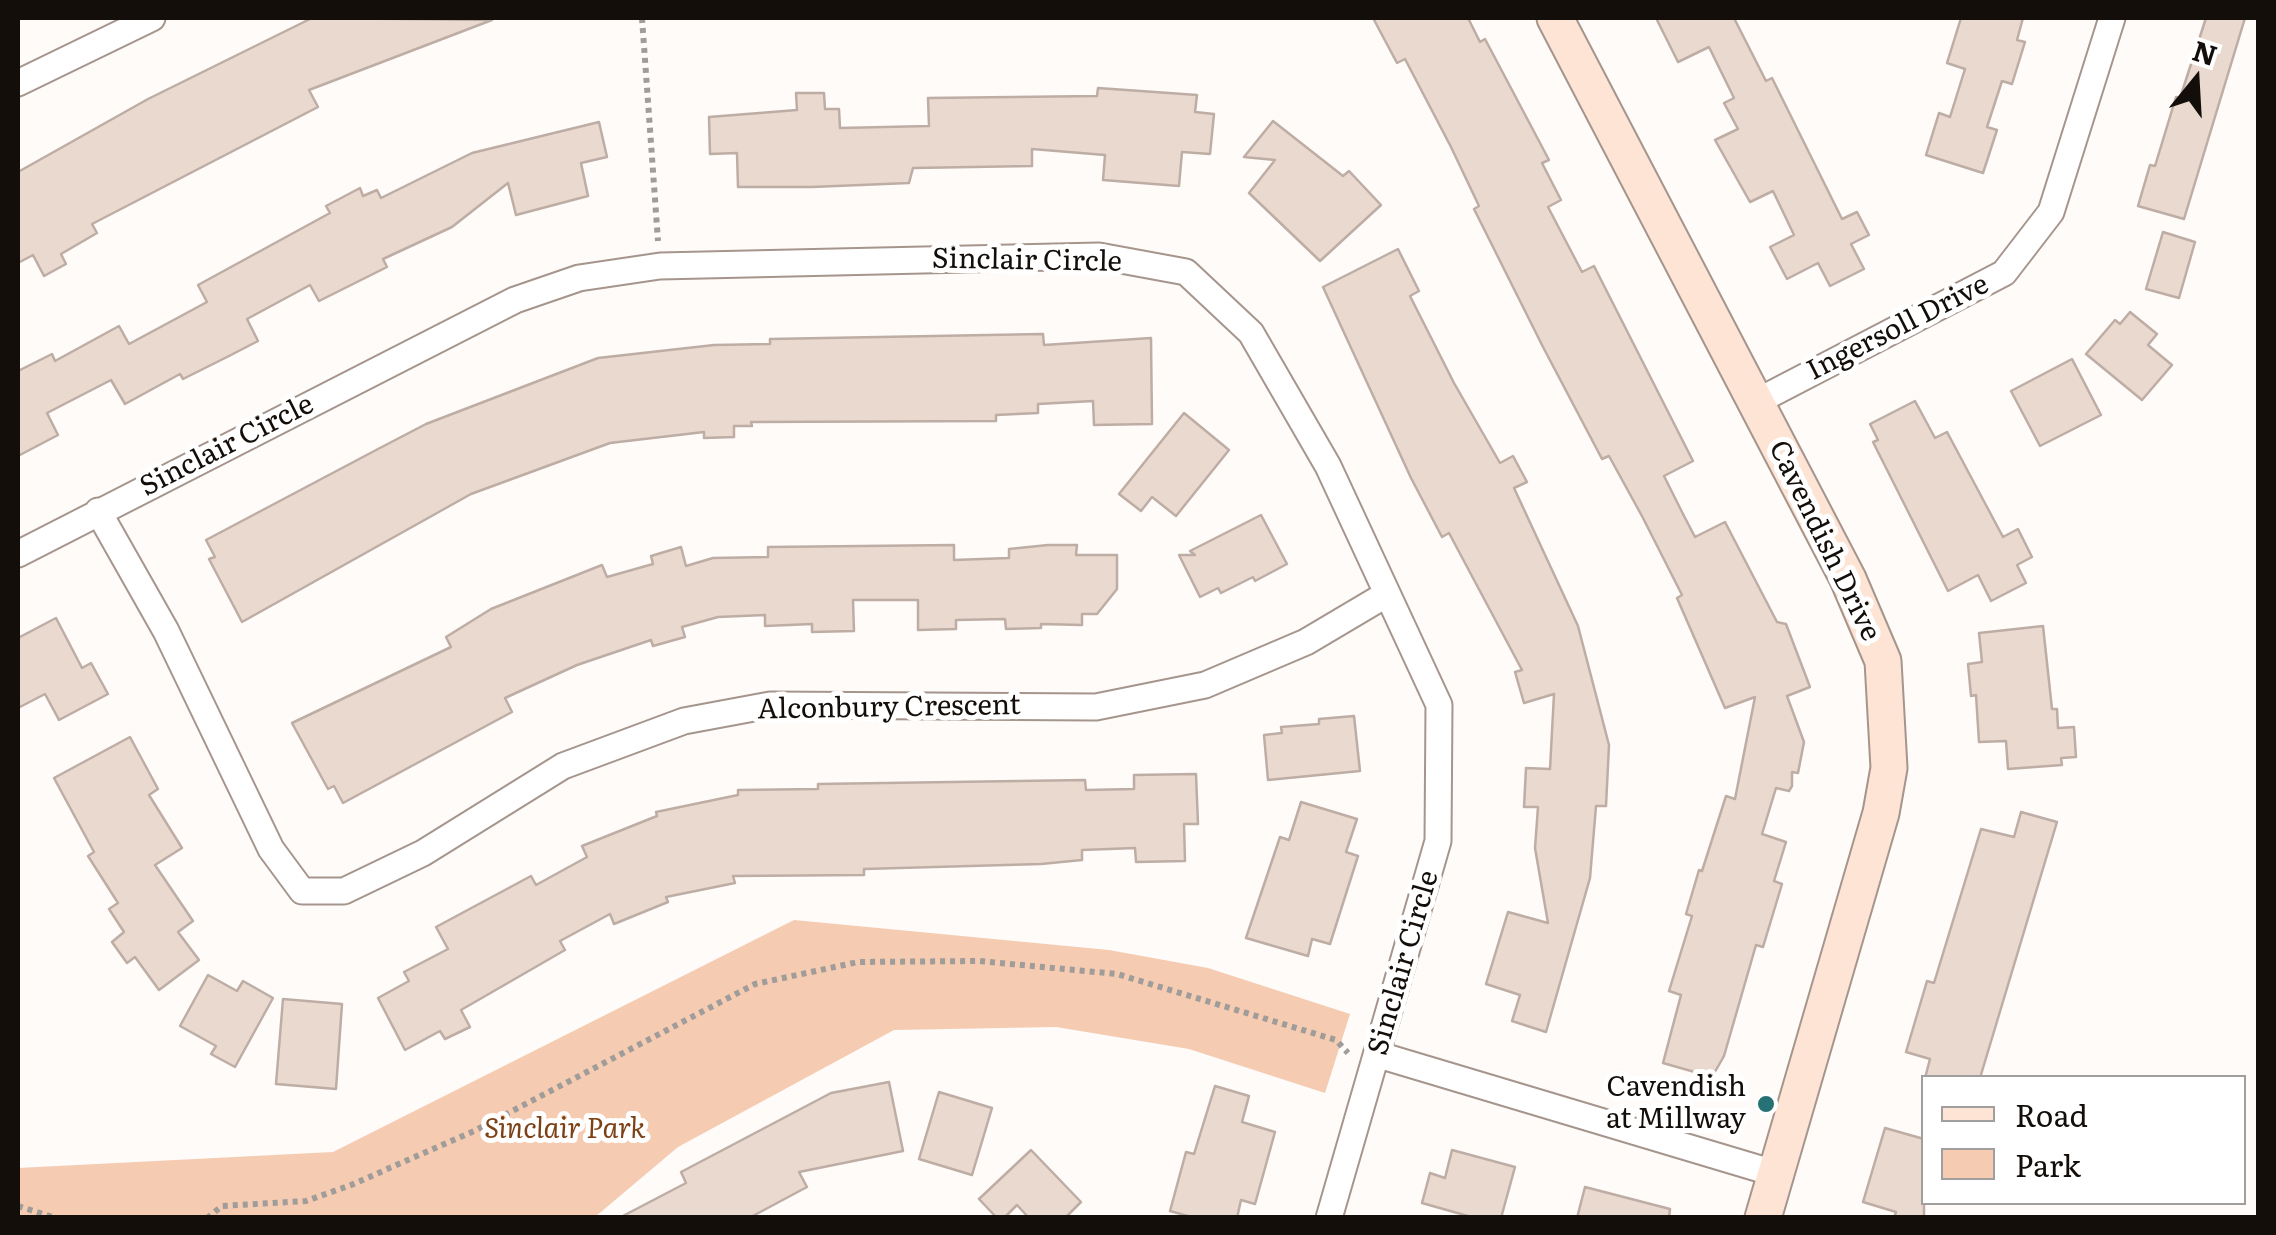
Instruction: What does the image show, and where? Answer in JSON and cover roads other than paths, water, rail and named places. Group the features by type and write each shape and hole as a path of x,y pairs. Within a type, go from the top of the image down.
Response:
{"street":[{"path":"18,83 152,18"},
{"name":"Cavendish Drive","path":"1555,18 1866,617 1883,662 1890,736 1881,813 1763,1218"},
{"name":"Ingersoll Drive","path":"1756,402 2004,273 2052,212 2112,18"},
{"name":"Sinclair Circle","path":"18,554 515,300 579,278 660,266 1099,256 1186,272 1251,334 1328,466 1439,705 1442,786 1438,841 1329,1218"},
{"name":"Alconbury Crescent","path":"98,512 166,631 270,849 302,891 344,890 423,853 563,766 684,721 770,705 1096,707 1205,685 1306,642 1387,594"},
{"path":"1375,1066 1777,1174"}],"place":[{"name":"Cavendish at Millway","path":"1766,1104"}],"park label":[{"name":"Sinclair Park","path":"565,1130"}]}
